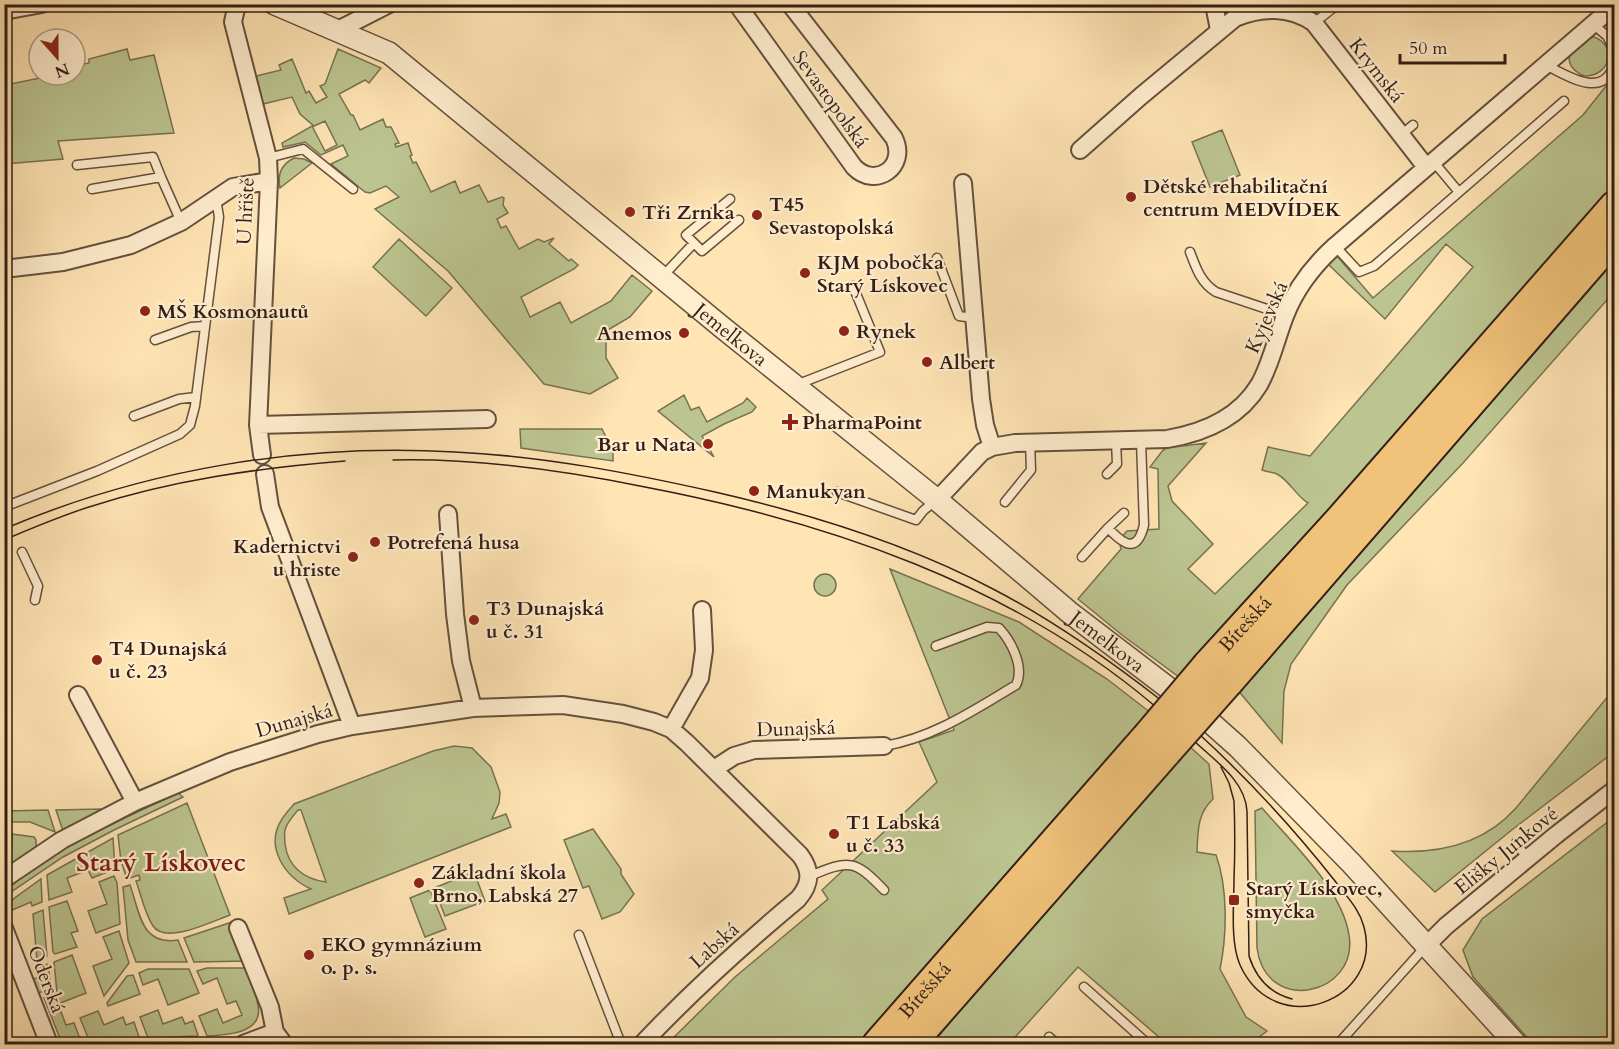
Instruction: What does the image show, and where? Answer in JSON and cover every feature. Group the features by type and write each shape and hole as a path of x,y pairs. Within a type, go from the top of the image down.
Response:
{"highway":[{"name":"Bítešská","path":"1218,674 1339,520 1614,206"},
{"name":"Bítešská","path":"877,1044 1156,744 1614,238"},
{"name":"Bítešská","path":"911,1044 1156,744"}],"street":[{"path":"4,11 42,4"},
{"name":"U hřiště","path":"237,4 233,22 268,158 269,181 258,425 262,455"},
{"name":"Jemelkova","path":"275,4 389,53 936,500 1069,612 1171,690"},
{"path":"338,30 389,4"},
{"name":"Sevastopolská","path":"737,4 854,166 863,174 870,176 887,172 894,166 897,159 897,146 894,138 790,4"},
{"path":"1214,4 1219,30"},
{"name":"Kyjevská","path":"992,447 1030,442 1167,439 1194,434 1220,422 1237,410 1259,385 1268,366 1285,315 1293,300 1313,270 1335,246 1614,6"},
{"path":"1080,150 1235,18 1249,12 1263,10 1294,13 1314,23"},
{"name":"Krymská","path":"1314,23 1407,130 1429,164"},
{"path":"4,269 63,262 131,245 181,222 233,187 269,181"},
{"path":"936,500 982,452 992,447 985,424 963,183"},
{"path":"258,425 487,419"},
{"path":"265,474 274,517 352,726"},
{"path":"448,514 455,614 461,661 473,708"},
{"path":"671,729 700,678 704,650 702,610"},
{"path":"78,695 135,802"},
{"name":"Dunajská","path":"4,879 62,840 135,802 230,762 300,739 352,726 473,708 563,705 622,714 671,729 800,855 806,863 810,876"},
{"path":"1210,722 1238,747 1427,945 1516,1044"},
{"name":"Dunajská","path":"714,769 734,756 754,750 884,746"},
{"name":"Elišky Junkové","path":"1427,945 1441,931 1614,790"},
{"name":"Labská","path":"642,1044 721,966 798,899 806,891 810,876"},
{"path":"238,927 280,1038 243,1044"},
{"name":"Oderská","path":"4,928 50,1044"}],"lane":[{"path":"1314,23 1338,4"},
{"path":"1593,24 1607,36 1614,49"},
{"path":"1546,66 1576,80 1592,84 1605,79 1614,64"},
{"path":"1335,246 1359,272 1374,266 1564,101"},
{"path":"268,158 303,149 353,189"},
{"path":"77,165 153,157 181,222"},
{"path":"1429,164 1458,191"},
{"path":"92,189 161,177"},
{"path":"4,507 97,471 186,430 193,419 196,397 219,217 216,199"},
{"path":"730,199 686,235 702,251 740,220"},
{"path":"661,277 694,243"},
{"path":"1190,252 1201,277 1209,288 1285,315"},
{"path":"937,258 959,316 975,319"},
{"path":"794,386 880,352 853,286"},
{"path":"155,340 191,327 205,326"},
{"path":"134,416 179,399 196,397"},
{"path":"1107,474 1117,464 1116,441"},
{"path":"1108,528 1119,540 1128,544 1135,543 1140,538 1144,525 1141,441"},
{"path":"1005,502 1031,470 1030,442"},
{"path":"837,492 916,520 936,500"},
{"path":"1082,557 1124,513"},
{"path":"22,552 38,586 35,600"},
{"path":"884,746 898,744 946,727 1016,685 1018,680 1015,656 1008,640 999,628 987,627 936,646"},
{"path":"1516,843 1528,859"},
{"path":"810,876 843,865 861,867 884,890"},
{"path":"579,934 621,1044"},
{"path":"1338,1044 1427,945"},
{"path":"1084,987 1149,1044"},
{"path":"1049,1037 1057,1044"}],"green space":[{"path":"1589,36 1604,44 1608,50 1608,58 1601,70 1584,76 1572,67 1569,53"},
{"path":"127,49 130,60 154,55 174,133 58,141 63,159 5,164 5,85 27,81 27,87 87,87 89,59"},
{"path":"338,49 381,68 369,83 365,80 339,94 360,130 383,119 386,127 391,127 399,143 395,144 396,147 408,143 413,163 416,162 431,192 455,181 460,193 479,185 488,202 504,198 503,205 508,213 497,219 501,228 506,226 519,249 538,239 544,242 554,238 549,244 569,261 571,259 578,265 521,297 530,317 560,302 571,323 611,301 632,275 652,291 630,317 606,331 606,358 618,378 590,394 544,384 448,271 375,209 399,197 386,186 370,193 365,192 331,164 348,156 343,145 321,155 305,142 283,147 282,143 312,126 325,151 337,145 325,121 314,126 300,114 292,97 263,104 256,76 281,70 279,65 292,59 306,93 309,91 316,103 327,97 320,86 325,84"},
{"path":"1614,80 1614,185 1328,512 1179,677 1078,599 1121,549 1119,540 1127,531 1159,529 1158,469 1150,467 1163,450 1206,443 1168,486 1172,501 1213,544 1188,569 1215,594 1308,503 1282,477 1262,470 1268,447 1310,456 1473,267 1446,244 1385,319 1328,264 1337,256 1373,298 1583,115 1606,86"},
{"path":"1222,130 1240,175 1210,187 1192,142"},
{"path":"294,158 312,163 280,188 281,170"},
{"path":"399,239 452,288 426,316 373,267"},
{"path":"1614,252 1614,292 1463,463 1347,585 1291,664 1284,691 1282,743 1236,688"},
{"path":"684,395 691,410 699,407 707,422 743,403 747,398 756,407 752,412 702,436 714,457 658,411"},
{"path":"520,429 602,429 613,451 613,461 521,448"},
{"path":"890,569 1019,622 1107,679 1151,713 1136,730 1124,739 857,1044 667,1044 735,977 828,899 822,890 937,782 919,742 954,730"},
{"path":"825,574 833,577 836,585 833,593 825,596 817,593 814,585 817,577"},
{"path":"1614,689 1614,752 1435,892 1392,851 1427,851 1443,848 1460,844 1490,830 1516,808"},
{"path":"454,746 472,748 491,767 500,792 499,803 492,819 506,814 511,827 289,914 284,898 311,889 293,877 280,860 276,850 277,830 283,817 294,804 433,751","holes":["298,810 301,810 326,882 304,875 293,865 287,852 286,827 290,819"]},
{"path":"1189,746 1209,764 1213,799 1201,817 1197,852 1216,855 1223,882 1225,927 1220,969 1246,1017 1267,1031 1250,1044 1167,1044 1078,967 1009,1044 932,1044 1005,956"},
{"path":"178,793 183,797 63,857 5,896 14,883 56,854"},
{"path":"187,803 230,915 190,930 168,933 159,931 150,921 136,881 140,880 139,875 127,879 121,861 118,835"},
{"path":"1262,808 1301,851 1326,884 1337,901 1349,935 1348,956 1340,972 1327,983 1310,990 1293,990 1277,983 1264,969 1257,948 1255,811"},
{"path":"103,809 63,831 56,810"},
{"path":"48,810 55,832 30,822 5,822 5,811"},
{"path":"1614,817 1614,1044 1533,1044 1473,977 1463,950 1482,919"},
{"path":"593,829 621,869 621,874 634,894 620,912 602,919 589,886 583,888 564,840"},
{"path":"12,834 34,837 36,847 5,871 4,853 12,848"},
{"path":"113,838 115,869 92,878 88,870 67,878 72,892 49,900 47,875"},
{"path":"474,872 485,901 445,916 434,888"},
{"path":"114,876 117,883 120,924 96,933 88,911 107,904 99,882"},
{"path":"41,879 42,902 32,906 31,902 5,913 5,905"},
{"path":"130,885 140,916 149,933 166,941 178,940 187,962 136,962 128,940 123,887"},
{"path":"430,890 446,929 425,937 410,898"},
{"path":"67,901 78,931 71,933 77,947 55,954 49,907"},
{"path":"43,910 47,956 37,960 33,914"},
{"path":"232,922 248,961 194,962 184,938"},
{"path":"119,931 129,963 104,996 93,966 112,959 103,937"},
{"path":"72,955 86,993 58,1004 66,1025 74,1023 80,1039 61,1041 44,998 57,993 54,962"},
{"path":"48,964 51,988 36,994 30,980 40,977 40,967"},
{"path":"207,968 250,968 263,999 257,1001 259,1012 251,1026 235,1033 207,1036 199,1016 217,1009 223,1023 242,1015 236,1001 227,1004 217,978 203,984 197,971"},
{"path":"148,969 189,969 199,993 168,1005 158,979 143,985 139,973"},
{"path":"133,975 140,994 108,1006 107,1003 127,976"},
{"path":"158,1010 163,1024 182,1017 185,1024 193,1021 198,1035 148,1038 140,1017"},
{"path":"98,1011 104,1025 123,1017 126,1025 134,1022 138,1039 89,1040 80,1018"}],"tram line":[{"path":"4,529 112,490 168,476 282,457 397,450 488,454 554,461 715,492 822,520 892,544 960,573 1037,614 1101,655 1162,701"},
{"path":"393,460 488,463 582,475 714,501 849,540 915,564 979,593 1041,626 1100,664 1156,707"},
{"path":"4,540 78,511 152,489 216,476 345,461"},
{"path":"1199,734 1287,824 1335,881 1359,914 1364,927 1366,953 1358,975 1343,992 1323,1003 1300,1006 1277,1002 1256,989 1240,965 1233,923 1234,801 1221,767"},
{"path":"1193,740 1235,780 1245,800 1249,956 1264,984 1292,999"}],"place":[{"name":"Dětské rehabilitační centrum MEDVÍDEK","path":"1131,197"},
{"name":"Tři Zrnka","path":"630,212"},
{"name":"T45 Sevastopolská","path":"757,215"},
{"name":"KJM pobočka Starý Lískovec","path":"805,273"},
{"name":"MŠ Kosmonautů","path":"145,311"},
{"name":"Rynek","path":"844,331"},
{"name":"Anemos","path":"684,333"},
{"name":"Albert","path":"927,362"},
{"name":"PharmaPoint","path":"790,422"},
{"name":"Bar u Nata","path":"708,444"},
{"name":"Manukyan","path":"754,491"},
{"name":"Potrefená husa","path":"375,542"},
{"name":"Kadernictvi u hriste","path":"353,557"},
{"name":"T3 Dunajská u č. 31","path":"474,620"},
{"name":"T4 Dunajská u č. 23","path":"97,660"},
{"name":"T1 Labská u č. 33","path":"834,834"},
{"name":"Základní škola Brno, Labská 27","path":"419,883"},
{"name":"Starý Lískovec, smyčka","path":"1234,900"},
{"name":"EKO gymnázium o. p. s.","path":"309,955"}],"district":[{"name":"Starý Lískovec","path":"161,862"}]}
